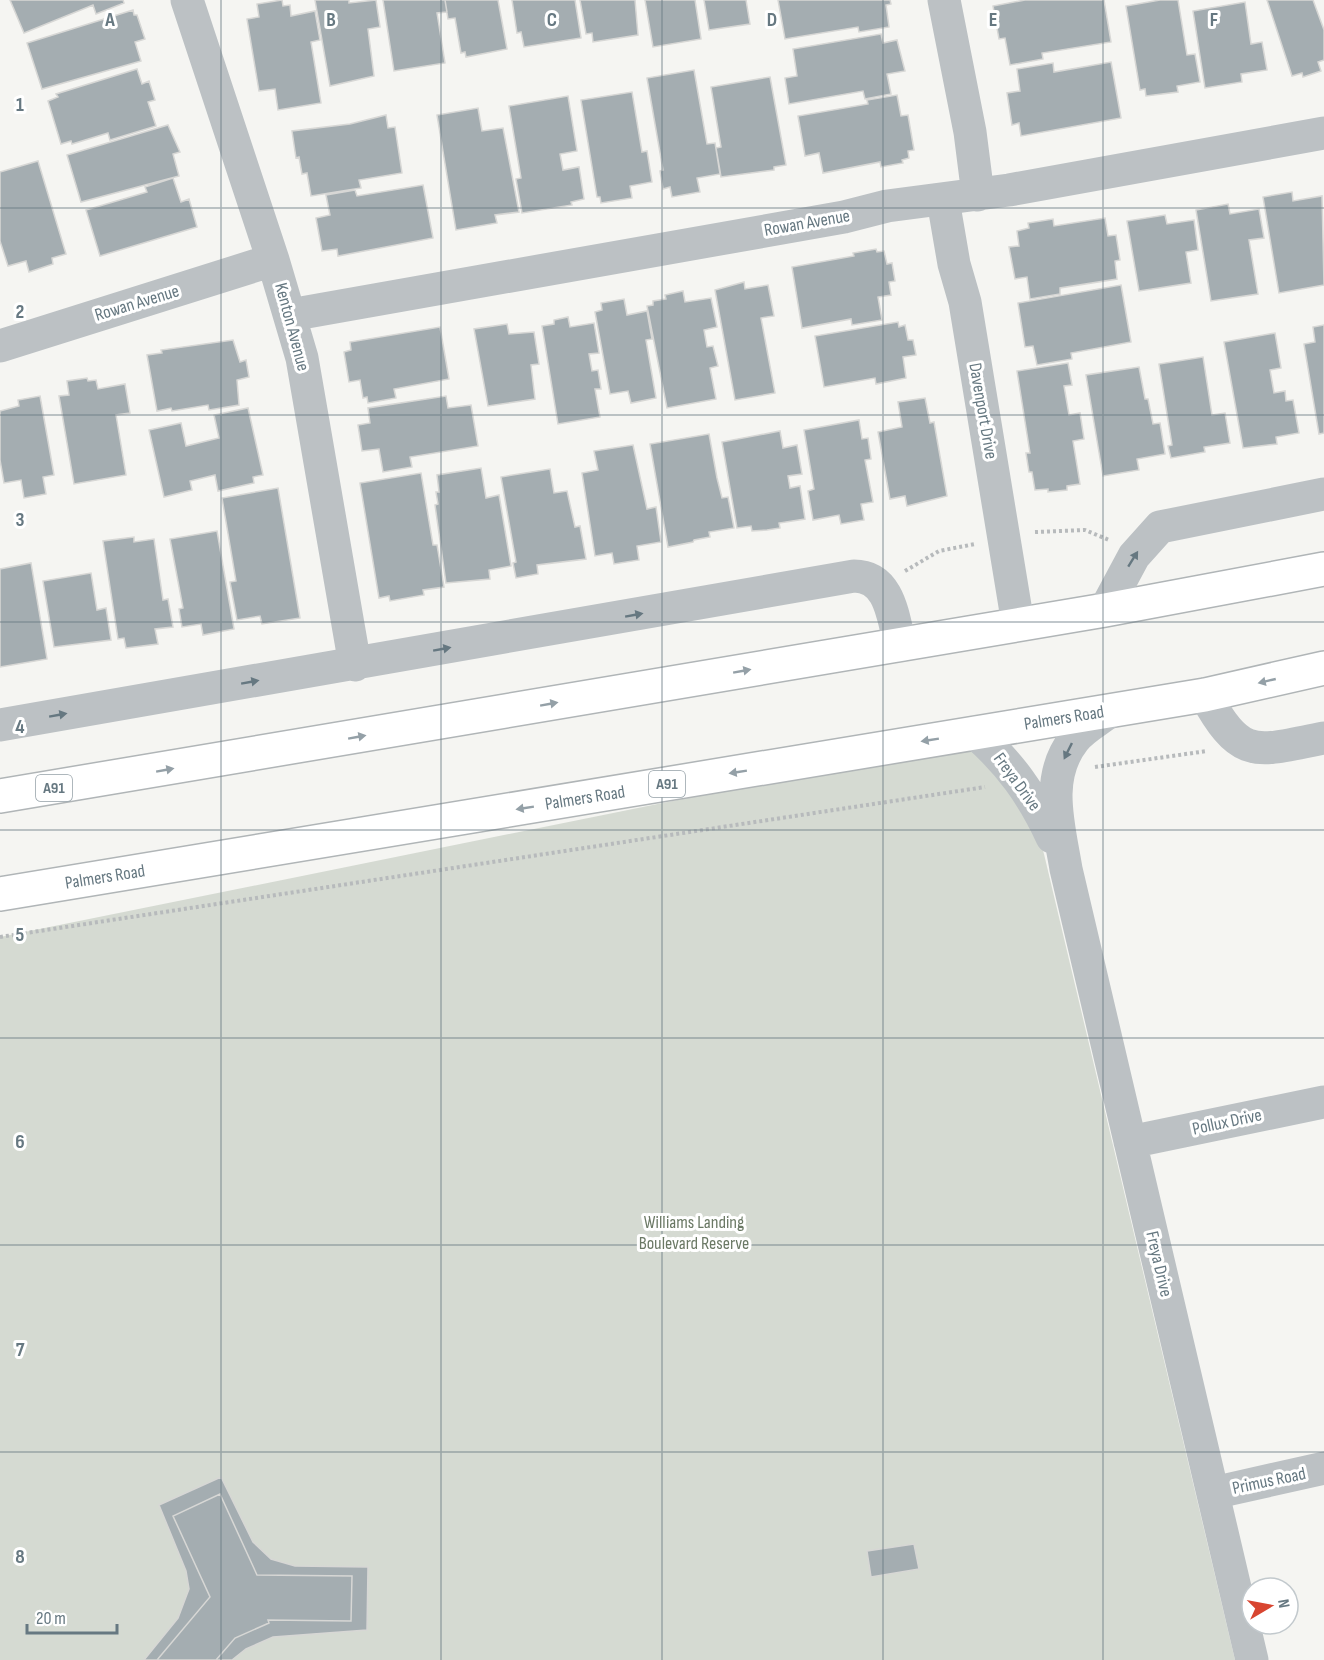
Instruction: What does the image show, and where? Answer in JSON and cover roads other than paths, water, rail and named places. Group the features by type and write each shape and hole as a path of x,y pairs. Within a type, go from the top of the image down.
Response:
{"highway":[{"name":"A91","path":"0,796 1105,610 1324,568"},
{"name":"Palmers Road","path":"3,895 1205,695 1324,668"}],"street":[{"name":"Kenton Avenue","path":"187,0 273,260 302,358 355,665"},
{"path":"944,0 970,132 978,195"},
{"name":"Rowan Avenue","path":"290,315 844,217 888,206 978,195 1324,133"},
{"name":"Davenport Drive","path":"943,200 954,264 965,302 1018,624"},
{"name":"Rowan Avenue","path":"0,346 273,260"},
{"path":"1105,610 1134,556 1160,527 1324,494"},
{"path":"0,724 355,665 854,576 867,576 880,585 889,599 900,645"},
{"path":"1205,695 1221,724 1241,743 1255,748 1276,747 1324,738"},
{"name":"Freya Drive","path":"1110,711 1074,740 1057,775 1056,807 1066,869 1252,1660"},
{"name":"Freya Drive","path":"975,733 999,754 1021,781 1037,805 1066,869"},
{"name":"Pollux Drive","path":"1130,1142 1324,1102"},
{"name":"Primus Road","path":"1213,1493 1324,1468"}],"park label":[{"name":"Williams Landing Boulevard Reserve","path":"694,1232"}]}
